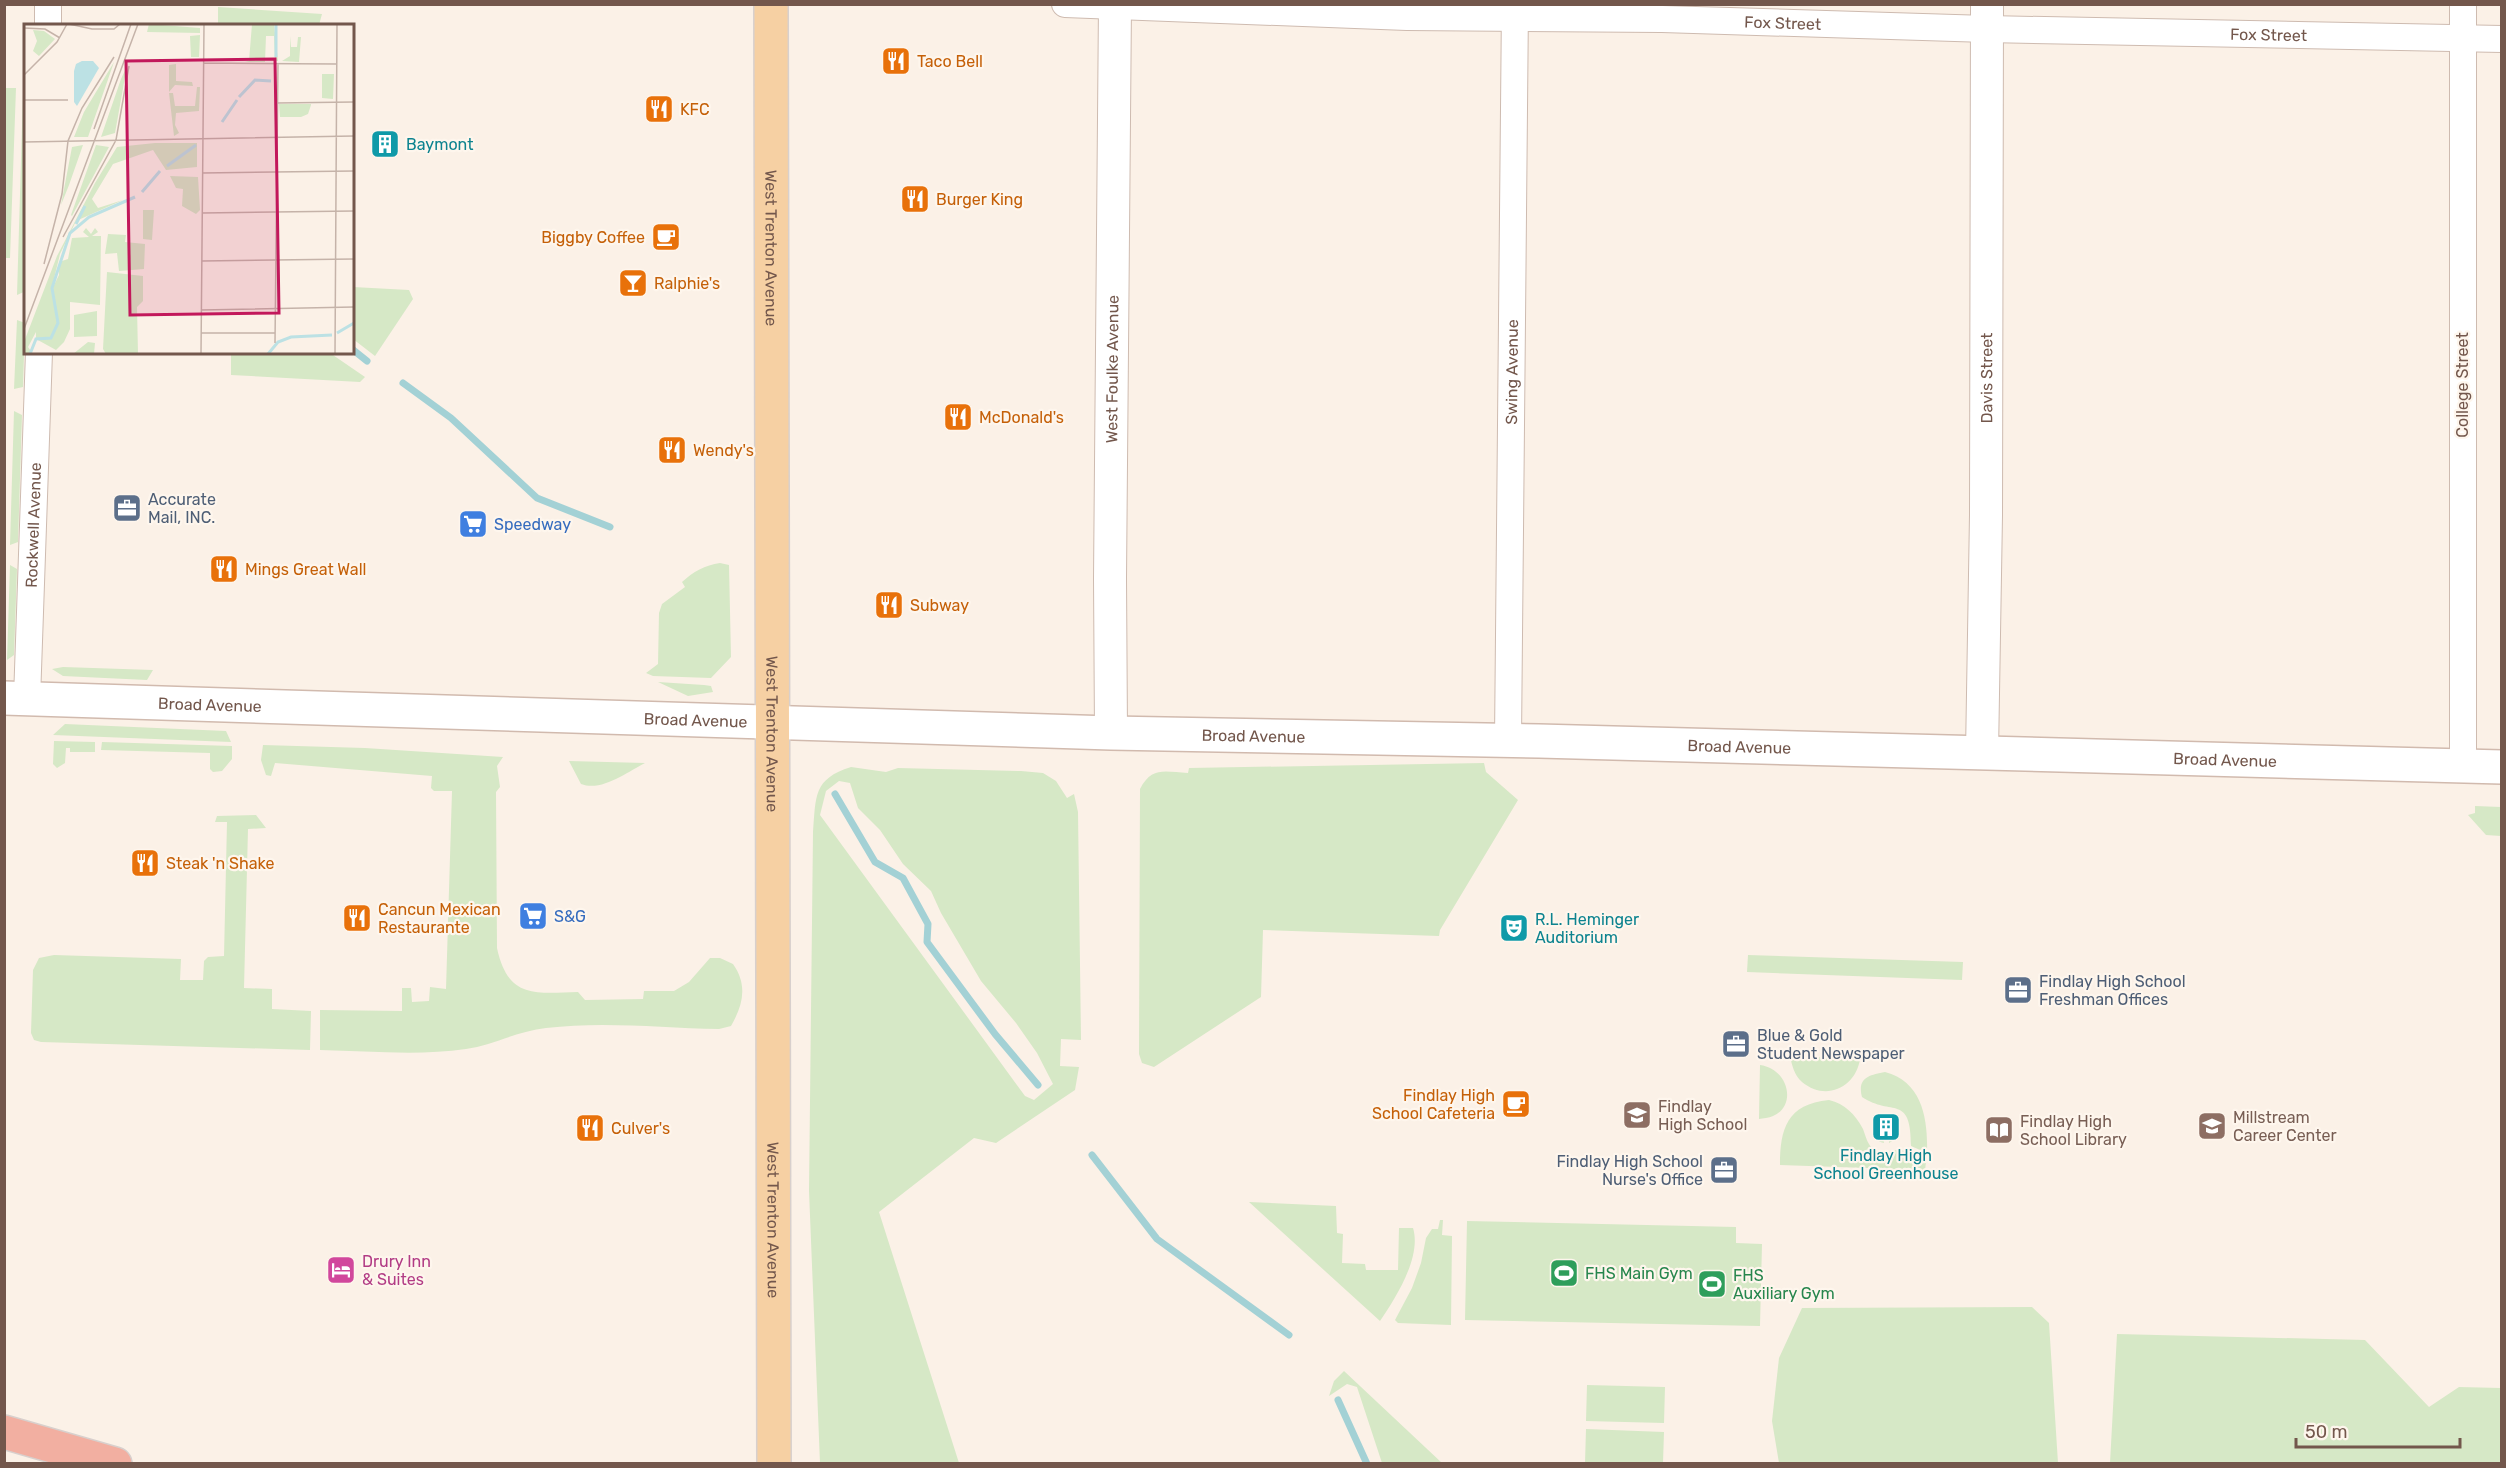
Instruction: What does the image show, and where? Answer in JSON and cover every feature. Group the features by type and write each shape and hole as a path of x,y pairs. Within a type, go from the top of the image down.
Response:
{"highway":[{"path":"4,1431 115,1464"}],"main road":[{"name":"West Trenton Avenue","path":"771,4 774,1464"},
{"name":"Broad Avenue","path":"16,698 1111,733 1508,740 2502,766"}],"street":[{"path":"48,4 48,24"},
{"name":"Fox Street","path":"1065,4 1407,16 1515,11 1662,18 1987,17 2502,39"},
{"name":"College Street","path":"2463,4 2463,765"},
{"name":"West Foulke Avenue","path":"1111,733 1110,579 1115,5"},
{"name":"Swing Avenue","path":"1508,740 1515,11"},
{"name":"Davis Street","path":"1982,753 1986,515 1987,17"},
{"name":"Rockwell Avenue","path":"16,698 39,354"}],"green space":[{"path":"218,7 322,14 319,24 218,24"},
{"path":"5,88 16,88 10,258 4,258"},
{"path":"23,93 24,292 17,295"},
{"path":"354,287 409,290 413,299 375,356 354,340"},
{"path":"17,320 24,323 23,387 14,389"},
{"path":"231,354 331,354 365,377 360,382 231,375"},
{"path":"14,411 22,415 18,542 10,545"},
{"path":"720,563 729,565 731,657 711,678 653,676 646,673 658,664 659,613 662,604 685,587 682,582 690,575 704,567"},
{"path":"10,565 17,569 14,655 7,660"},
{"path":"63,667 153,670 147,680 63,676 52,669"},
{"path":"658,682 711,686 713,692 688,696"},
{"path":"65,724 226,731 231,742 53,735"},
{"path":"54,741 95,742 95,752 70,752 70,748 66,748 65,763 57,768 53,764"},
{"path":"102,742 232,746 232,759 222,771 213,772 210,769 210,753 101,750"},
{"path":"263,745 365,748 503,757 497,766 500,787 496,792 497,948 508,977 516,985 526,990 549,993 578,992 585,1000 643,999 644,991 674,991 689,982 710,958 720,958 733,964 741,980 741,1003 731,1026 719,1029 611,1025 567,1026 536,1030 476,1047 448,1051 320,1050 320,1010 402,1011 402,988 411,988 412,1002 429,1001 430,987 446,989 452,791 434,791 431,788 432,776 275,763 271,776 266,775 261,760"},
{"path":"569,761 645,763 614,780 589,786 581,784"},
{"path":"1484,763 1486,772 1518,800 1440,930 1439,936 1263,930 1261,997 1154,1067 1142,1063 1139,1054 1140,789 1149,777 1160,772 1188,773 1189,768"},
{"path":"851,767 886,772 898,768 1043,773 1056,781 1067,798 1074,794 1078,812 1081,1040 1061,1039 1060,1066 1079,1067 1075,1090 996,1143 974,1138 879,1212 959,1463 820,1463 809,1191 813,832 819,790 829,777","holes":["839,781 850,783 858,808 880,830 903,864 931,891 941,913 981,981 1016,1023 1037,1053 1053,1084 1034,1100 1025,1096 820,815 826,791"]},
{"path":"2475,806 2501,807 2501,836 2486,835 2468,815 2475,813"},
{"path":"256,815 266,828 248,829 244,988 272,989 272,1009 311,1011 310,1050 34,1040 31,1033 33,970 39,958 54,955 181,959 180,980 203,980 204,961 208,957 224,956 227,822 215,822 217,816"},
{"path":"1748,955 1963,962 1962,980 1747,972"},
{"path":"1790,1056 1860,1059 1853,1077 1846,1084 1830,1091 1821,1091 1811,1088 1799,1079"},
{"path":"1760,1065 1778,1073 1786,1088 1787,1097 1781,1111 1771,1117 1759,1119"},
{"path":"1885,1072 1908,1084 1921,1104 1926,1128 1927,1153 1911,1146 1908,1119 1903,1112 1873,1103 1862,1097 1863,1082 1874,1074"},
{"path":"1829,1100 1840,1104 1853,1114 1874,1150 1881,1153 1897,1150 1907,1152 1926,1162 1925,1170 1780,1165 1784,1130 1789,1120 1804,1107 1815,1102"},
{"path":"1882,1114 1892,1114 1900,1122 1900,1133 1889,1143 1889,1137 1893,1137 1894,1117 1880,1117 1879,1137 1883,1137 1884,1143 1877,1140 1872,1128 1877,1117"},
{"path":"1249,1202 1336,1206 1337,1233 1343,1234 1342,1263 1365,1264 1366,1270 1398,1270 1399,1228 1413,1228 1414,1252 1406,1277 1380,1321"},
{"path":"1440,1220 1443,1220 1442,1235 1452,1236 1451,1325 1398,1323 1395,1320 1412,1288 1421,1263 1426,1238 1432,1229 1438,1229"},
{"name":"FHS Main Gym","path":"1467,1221 1736,1227 1736,1243 1762,1244 1760,1326 1465,1320"},
{"path":"2032,1307 2049,1323 2058,1463 1779,1463 1772,1421 1779,1358 1802,1308"},
{"path":"2117,1334 2365,1340 2429,1407 2459,1387 2501,1388 2501,1463 2110,1463"},
{"path":"1344,1371 1442,1463 1382,1463 1357,1387 1347,1384 1329,1396 1334,1381"},
{"path":"1587,1385 1665,1387 1664,1423 1586,1421"},
{"path":"1586,1429 1664,1432 1663,1463 1585,1463"}],"waterway":[{"path":"354,351 367,361"},
{"path":"403,383 451,418 537,498 610,527"},
{"path":"835,794 875,862 903,878 928,924 927,942 995,1034 1038,1085"},
{"path":"1092,1155 1157,1239 1289,1335"},
{"path":"1338,1400 1367,1464"}],"place":[{"name":"Taco Bell","path":"896,61"},
{"name":"KFC","path":"659,109"},
{"name":"Baymont","path":"385,144"},
{"name":"Burger King","path":"915,199"},
{"name":"Biggby Coffee","path":"666,237"},
{"name":"Ralphie's","path":"633,283"},
{"name":"McDonald's","path":"958,417"},
{"name":"Wendy's","path":"672,450"},
{"name":"Accurate Mail, INC.","path":"127,508"},
{"name":"Speedway","path":"473,524"},
{"name":"Mings Great Wall","path":"224,569"},
{"name":"Subway","path":"889,605"},
{"name":"Steak 'n Shake","path":"145,863"},
{"name":"S&G","path":"533,916"},
{"name":"Cancun Mexican Restaurante","path":"357,918"},
{"name":"R.L. Heminger Auditorium","path":"1514,928"},
{"name":"Findlay High School Freshman Offices","path":"2018,990"},
{"name":"Blue & Gold Student Newspaper","path":"1736,1044"},
{"name":"Findlay High School Cafeteria","path":"1516,1104"},
{"name":"Findlay High School","path":"1637,1115"},
{"name":"Millstream Career Center","path":"2212,1126"},
{"name":"Findlay High School Greenhouse","path":"1886,1127"},
{"name":"Culver's","path":"590,1128"},
{"name":"Findlay High School Library","path":"1999,1130"},
{"name":"Findlay High School Nurse's Office","path":"1724,1170"},
{"name":"Drury Inn & Suites","path":"341,1270"},
{"name":"FHS Main Gym","path":"1564,1273"},
{"name":"FHS Auxiliary Gym","path":"1712,1284"}]}
